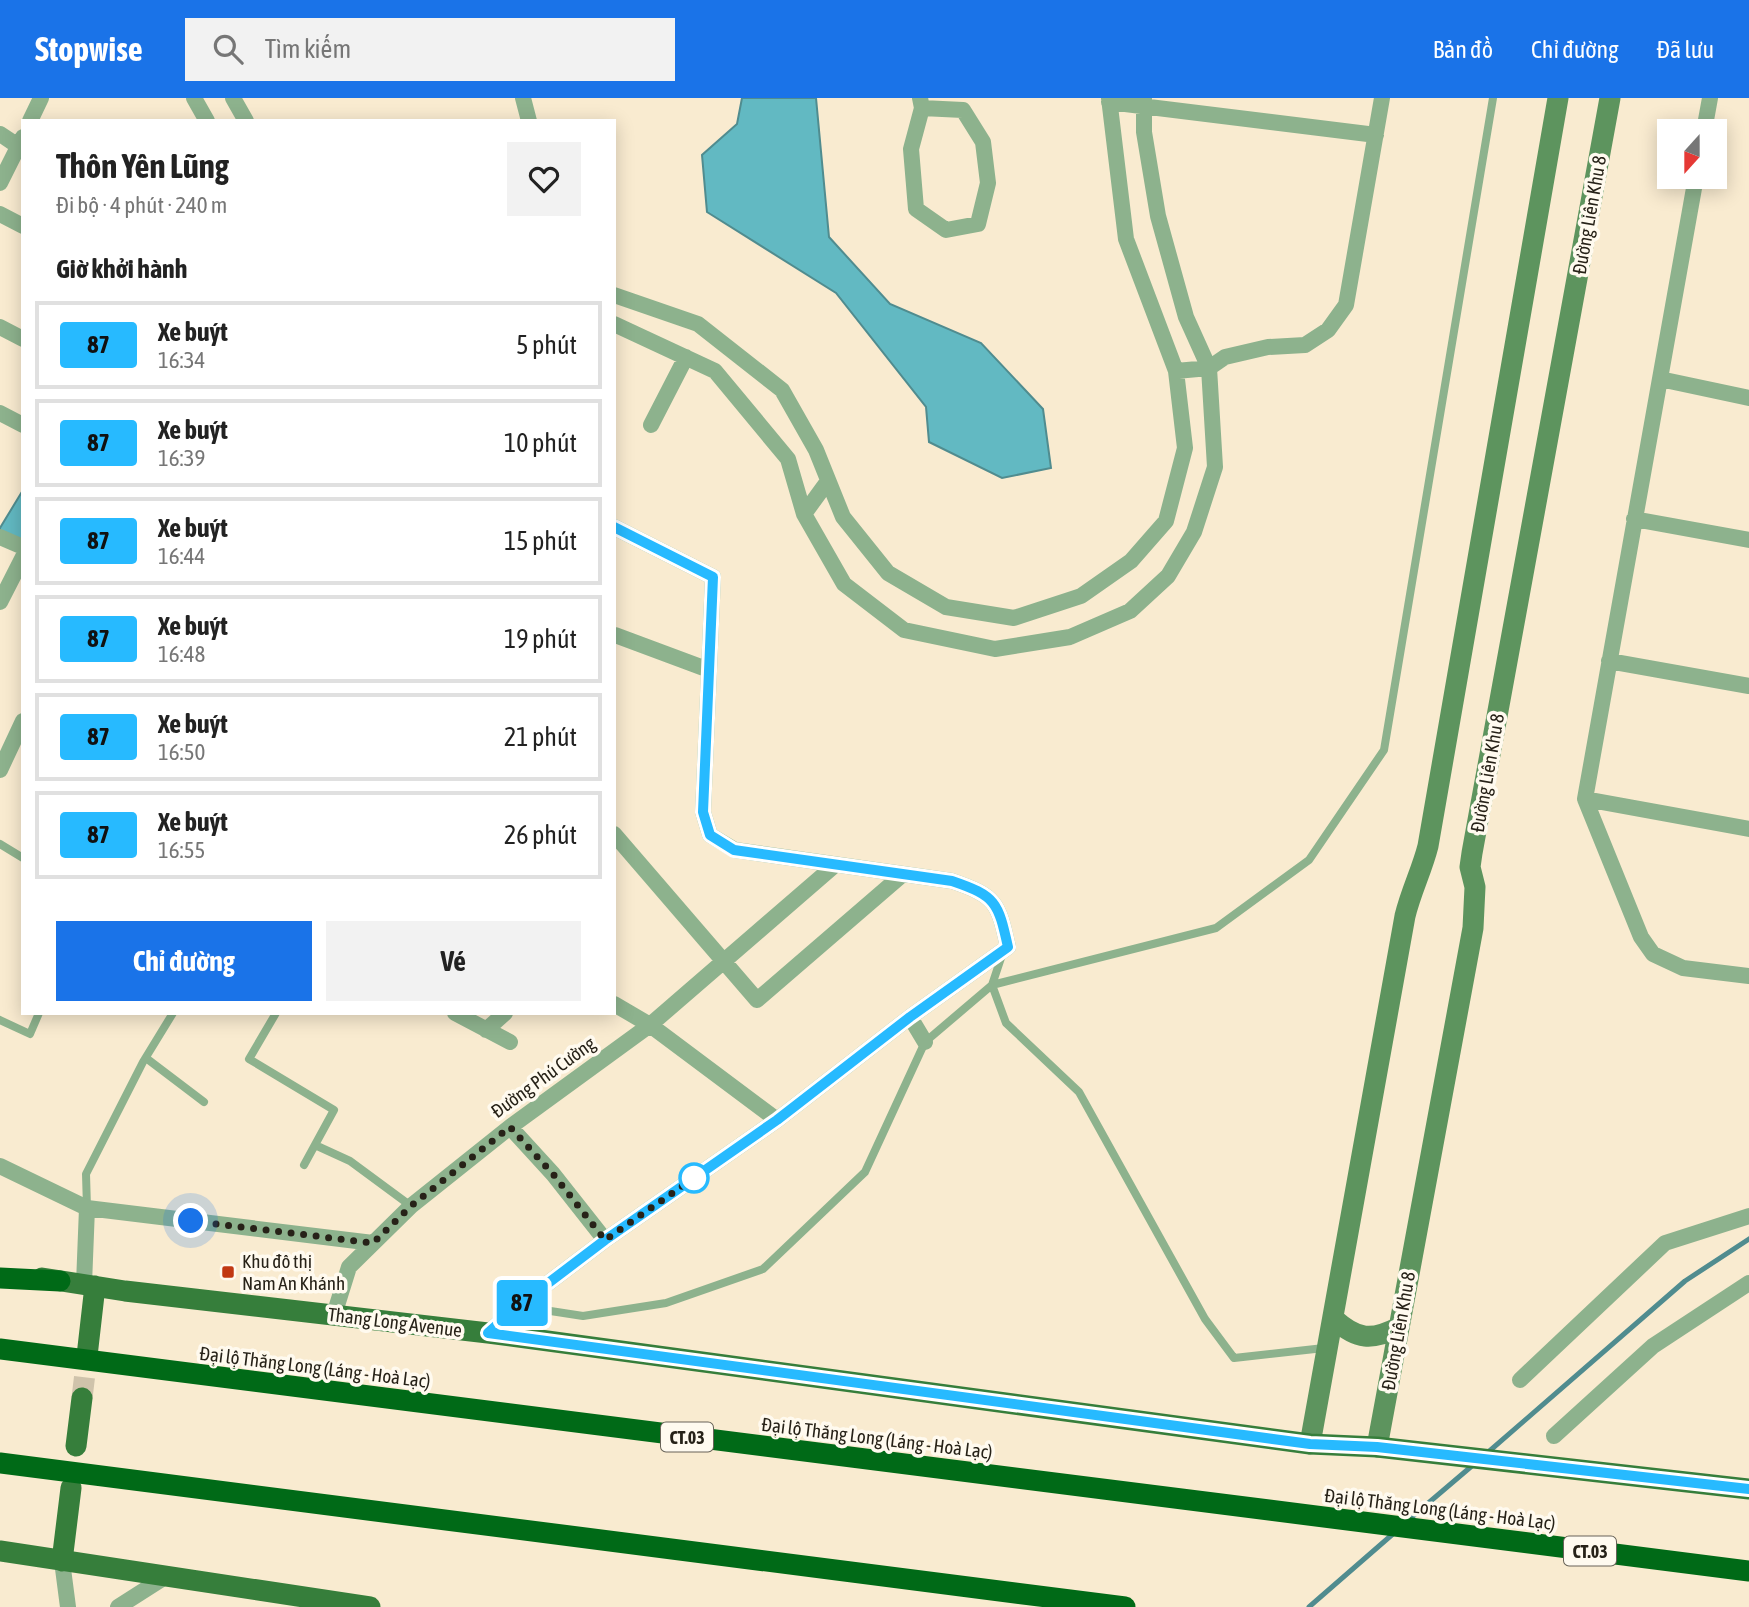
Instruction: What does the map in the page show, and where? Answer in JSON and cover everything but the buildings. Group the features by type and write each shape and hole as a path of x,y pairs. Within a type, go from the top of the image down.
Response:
{"highway":[{"path":"0,1278 60,1280"},
{"name":"Đại lộ Thăng Long (Láng - Hoà Lạc)","path":"0,1349 1749,1571"},
{"path":"0,1463 1125,1607"}],"main road":[{"name":"Thang Long Avenue","path":"0,1271 89,1285 488,1333 1310,1444 1377,1447 1749,1489"},
{"path":"87,1356 89,1285"},
{"path":"76,1446 82,1398"},
{"path":"62,1561 71,1488"},
{"path":"0,1551 370,1607"}],"street":[{"path":"31,119 41,98"},
{"path":"194,98 206,119"},
{"path":"233,98 245,119"},
{"path":"523,98 528,119"},
{"path":"1176,371 1209,368 1225,357 1268,347 1305,345 1328,330 1346,305 1382,98"},
{"path":"1310,1444 1405,916 1412,886 1423,867 1428,846 1558,98"},
{"name":"Đường Liên Khu 8","path":"1377,1447 1473,928 1475,887 1470,867 1472,853 1610,98"},
{"path":"1706,119 1710,98"},
{"path":"616,296 698,324 782,390 816,450 843,517 888,573 946,607 1014,618 1081,596 1131,561 1166,522 1185,448 1176,371 1126,239 1109,100 1144,102 1376,135"},
{"path":"616,325 715,371 788,459 804,514 844,584 904,629 995,649 1070,637 1130,611 1168,576 1194,532 1215,467 1209,368 1186,317 1157,216 1144,132 1144,102"},
{"path":"921,103 963,110 983,142 988,183 978,223 946,230 916,209 911,149 921,103"},
{"path":"0,134 21,141 0,183"},
{"path":"1694,189 1585,799 1641,937 1653,954 1683,968 1749,976"},
{"path":"0,214 21,225"},
{"path":"0,327 21,337"},
{"path":"651,425 686,357"},
{"path":"1660,379 1749,398"},
{"path":"0,413 21,424"},
{"path":"804,514 828,481"},
{"path":"1634,519 1749,540"},
{"path":"488,1333 518,1306 605,1240 777,1120 910,1017 1008,947 1001,914 983,892 952,881 734,850 710,835 703,812 713,577 616,528"},
{"path":"0,537 21,546"},
{"path":"0,602 21,561"},
{"path":"616,635 709,670"},
{"path":"1609,661 1749,686"},
{"path":"0,770 21,725"},
{"path":"1585,799 1749,829"},
{"path":"616,836 757,1000 902,875"},
{"name":"Đường Phú Cường","path":"334,1315 349,1267 411,1206 510,1127 650,1025 723,959 835,865"},
{"path":"616,1005 650,1025 777,1120"},
{"path":"458,1015 510,1042"},
{"path":"486,1030 503,1015"},
{"path":"910,1017 925,1042"},
{"path":"510,1127 553,1174 605,1240"},
{"path":"0,1166 87,1208 373,1243"},
{"path":"87,1208 89,1285"},
{"path":"1520,1380 1665,1243 1749,1216"},
{"path":"1554,1436 1653,1346 1749,1283"},
{"path":"1334,1319 1350,1333 1379,1338 1399,1327"},
{"path":"62,1561 68,1607"},
{"path":"118,1607 165,1577"}],"lane":[{"path":"518,1306 583,1315 666,1303 763,1269 865,1172 925,1042 992,985 1216,928 1310,860 1384,750 1493,98"},
{"path":"0,844 21,857"},
{"path":"1008,947 992,985 1006,1023 1079,1092 1205,1319 1234,1358 1280,1355 1329,1347"},
{"path":"0,1020 30,1034 38,1015"},
{"path":"87,1208 86,1174 146,1058 172,1015"},
{"path":"275,1015 249,1059 334,1110 304,1165"},
{"path":"146,1058 204,1102"},
{"path":"315,1144 350,1161 411,1206"}],"water":[{"path":"742,98 816,98 829,237 890,304 981,343 1043,409 1051,468 1002,478 929,442 926,407 836,293 707,212 702,155 737,124"},
{"path":"21,493 21,543 0,531"}],"waterway":[{"path":"1486,1454 1685,1281 1749,1239"},
{"path":"1406,1522 1473,1465"},
{"path":"1309,1607 1394,1533"}],"tunnel":[{"path":"82,1398 87,1356"}],"bus line":[{"name":"87","path":"616,528 713,577 703,812 710,835 734,850 952,881 983,892 1001,914 1008,947 910,1017 777,1120 605,1240 518,1306 488,1333 1310,1444 1377,1447 1749,1489"}],"place":[{"name":"Khu đô thị Nam An Khánh","path":"228,1272"}],"route":[{"path":"191,1221 373,1243 411,1206 510,1127 553,1174 605,1240 694,1178"}]}
